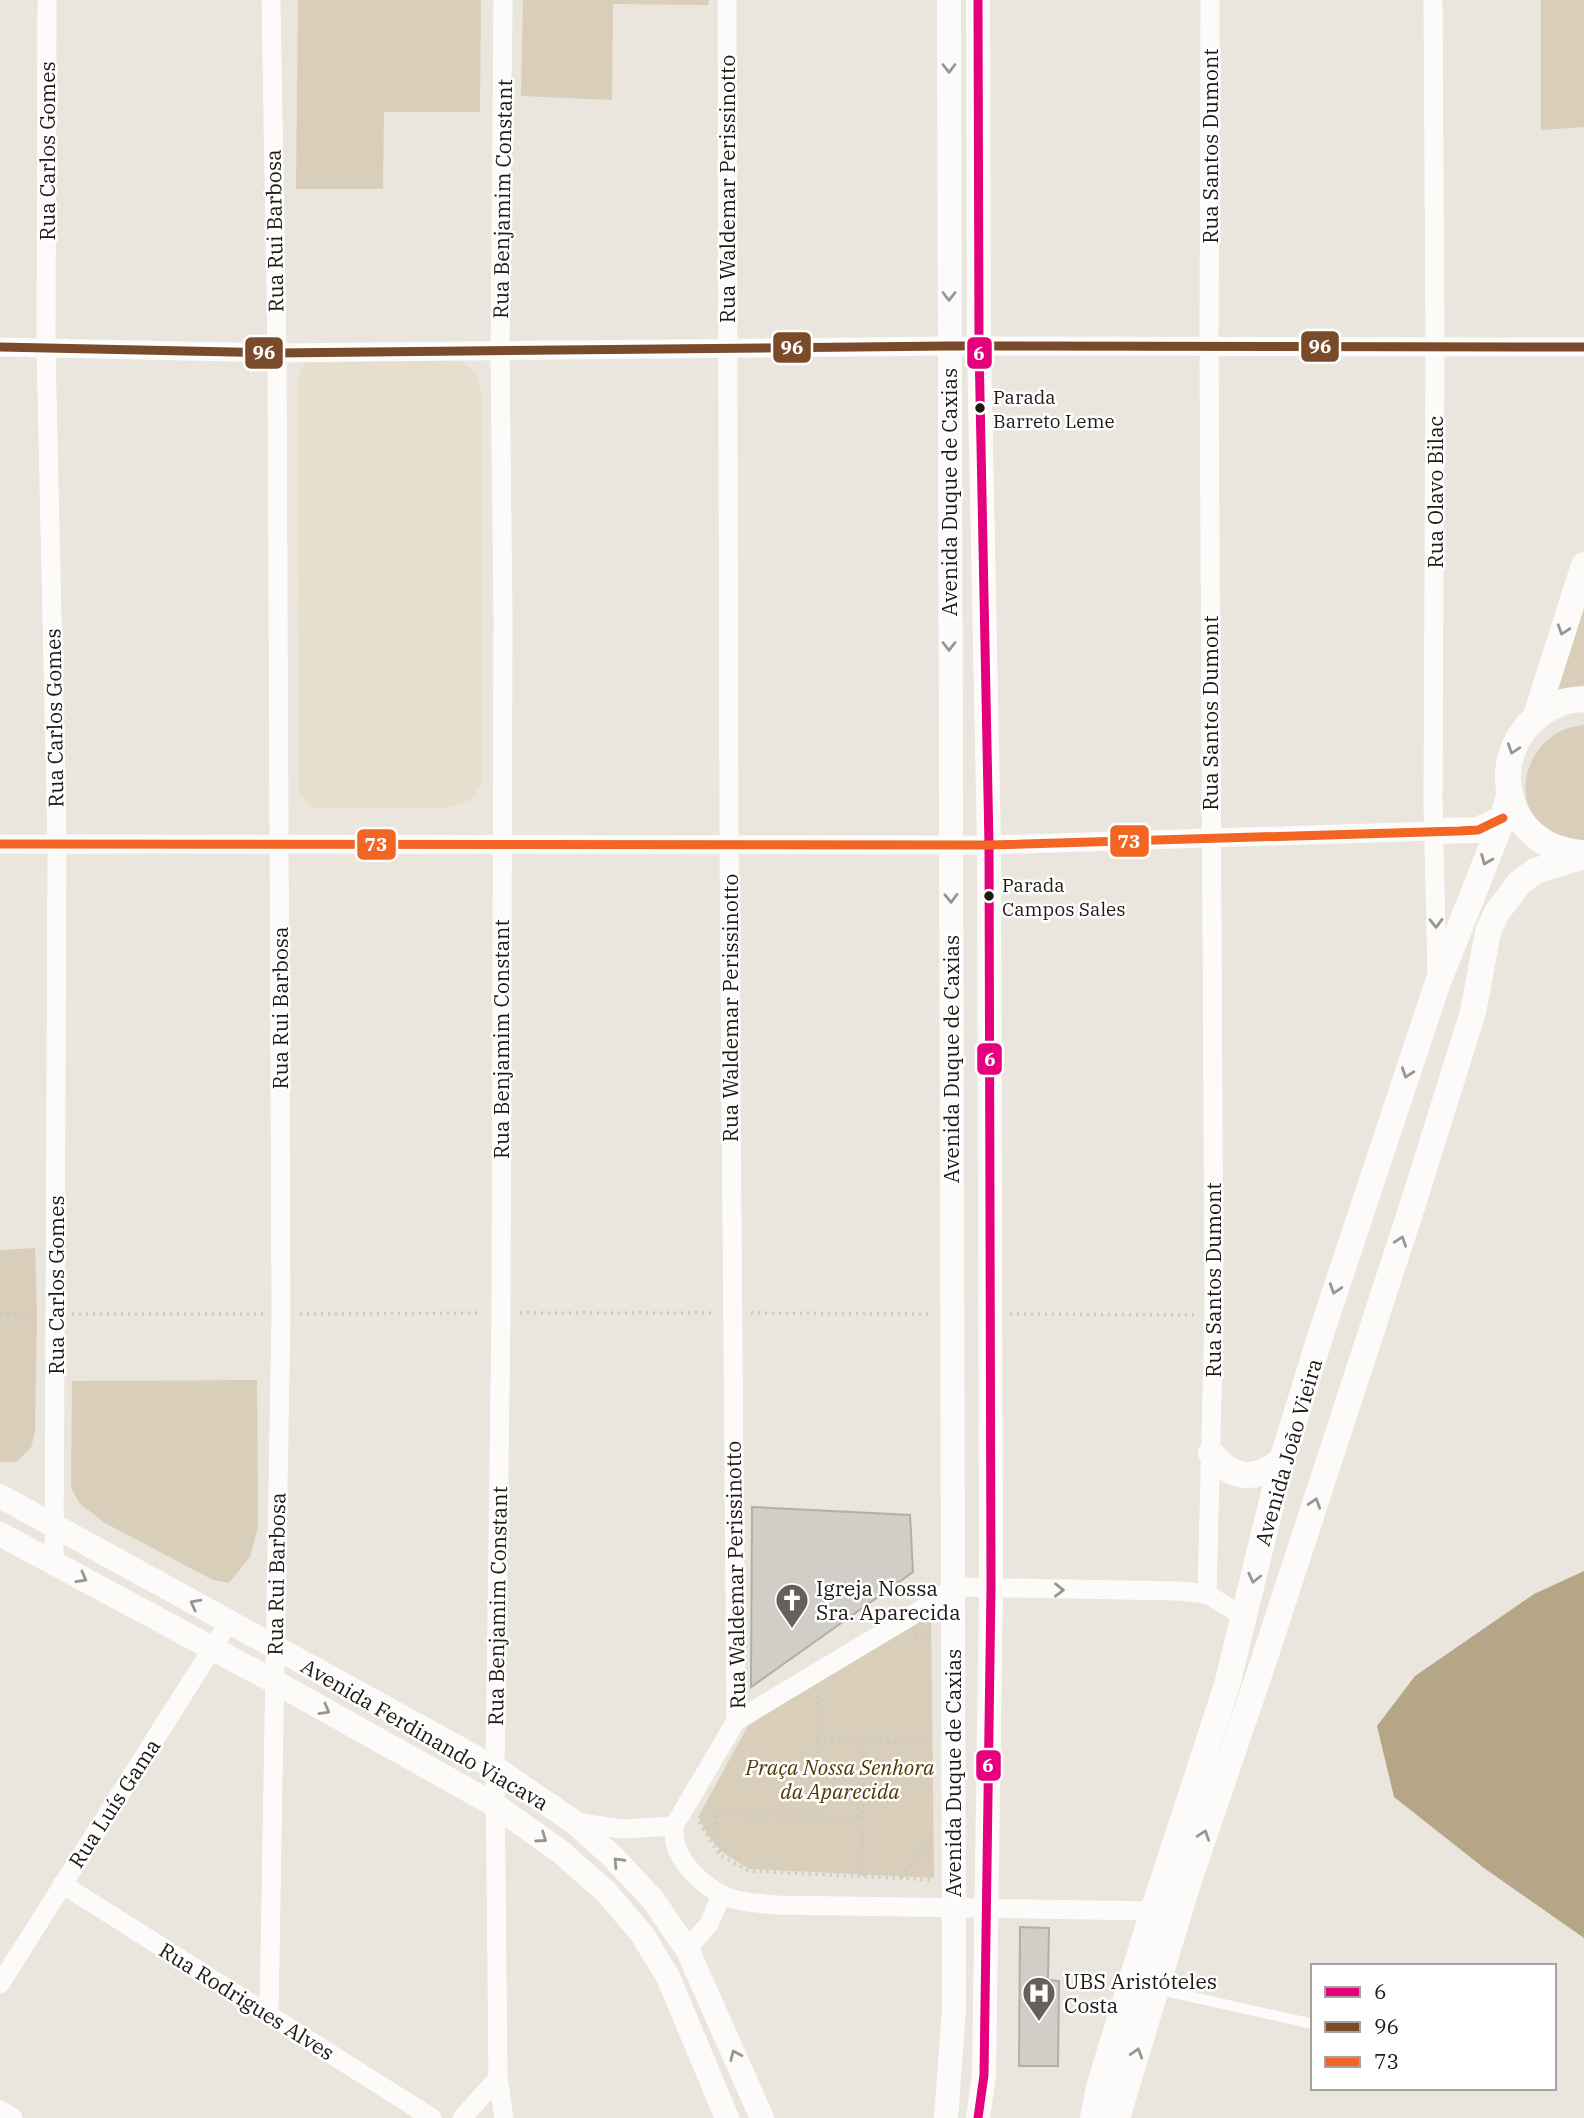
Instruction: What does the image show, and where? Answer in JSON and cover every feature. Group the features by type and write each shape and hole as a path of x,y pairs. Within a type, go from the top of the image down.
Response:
{"main road":[{"path":"1536,716 1584,565"},
{"path":"1434,831 1478,830 1506,806 1507,766 1516,738 1536,716 1560,702 1584,699"},
{"path":"1506,806 1531,833 1550,846 1584,855"},
{"name":"Avenida João Vieira","path":"1093,2118 1099,2087 1153,1911 1227,1685 1282,1460 1437,985 1506,806"},
{"name":"Avenida João Vieira","path":"1117,2118 1187,1886 1412,1207 1473,1012 1488,932 1496,914 1519,883 1535,871 1584,855"},
{"path":"1211,1452 1220,1465 1230,1472 1243,1475 1269,1470 1282,1460"}],"street":[{"name":"Rua Carlos Gomes","path":"47,0 46,348 57,844 54,1562"},
{"name":"Rua Rui Barbosa","path":"270,2015 281,1314 277,353 271,0"},
{"name":"Rua Benjamim Constant","path":"503,0 500,351 503,604 501,1313 495,1805 498,2078 504,2118"},
{"name":"Rua Waldemar Perissinotto","path":"727,0 726,349 736,1721"},
{"name":"Avenida Duque de Caxias","path":"946,2118 954,2010 949,0"},
{"name":"Avenida Duque de Caxias","path":"978,0 979,346 989,845 990,1588 984,2075 978,2118"},
{"name":"Rua Santos Dumont","path":"1207,1594 1214,1315 1210,0"},
{"name":"Rua Olavo Bilac","path":"1433,0 1434,831 1437,985"},
{"path":"0,347 277,353 949,346 1584,346"},
{"path":"0,844 989,845 1434,831"},
{"name":"Avenida Ferdinando Viacava","path":"0,1496 495,1768 573,1822 612,1856 653,1900 687,1949 762,2118"},
{"name":"Avenida Ferdinando Viacava","path":"0,1534 275,1682 495,1805 561,1852 606,1892 642,1934 668,1977 727,2118"},
{"path":"1153,1911 778,1905 732,1899 704,1882 686,1866 675,1843 674,1826 736,1721 916,1613 954,1587 1179,1591 1207,1594 1244,1617"},
{"name":"Rua Luís Gama","path":"0,1984 229,1622"},
{"path":"573,1822 622,1829 674,1826"},
{"name":"Rua Rodrigues Alves","path":"62,1884 432,2118"},
{"path":"687,1949 709,1924 722,1894"},
{"path":"462,2118 498,2078"},
{"path":"0,2109 13,2118"}],"lane":[{"path":"1156,1989 1311,2024"}],"path":[{"path":"0,1314 951,1314"},
{"path":"989,1314 1214,1315"},
{"path":"934,1631 934,1644"},
{"path":"815,1816 818,1689"},
{"path":"817,1739 935,1745 935,1733"},
{"path":"863,1741 863,1876"},
{"path":"706,1799 715,1815 722,1856"},
{"path":"715,1815 863,1817"},
{"path":"696,1817 708,1839 722,1856 749,1871 936,1880"},
{"path":"901,1878 936,1826 936,1840"}],"shaded area":[{"path":"316,355 446,355 469,366 478,379 482,401 482,782 470,800 447,808 313,808 299,793 298,380 303,365"},
{"path":"1584,1571 1584,1938 1484,1868 1394,1797 1377,1726 1415,1676 1534,1594"}],"green space":[{"path":"298,0 481,0 480,112 384,112 383,189 296,189"},
{"path":"523,0 709,0 708,5 613,4 612,100 521,96"},
{"path":"1541,0 1584,0 1584,127 1541,130"},
{"path":"1584,596 1584,686 1552,693"},
{"path":"1584,725 1584,846 1557,838 1544,830 1534,818 1525,790 1527,775 1539,749 1563,730"},
{"path":"35,1248 35,1432 31,1448 16,1462 0,1462 0,1250"},
{"path":"257,1380 258,1527 250,1557 229,1583 213,1580 105,1523 80,1504 71,1488 72,1381"},
{"name":"Praça Nossa Senhora da Aparecida","path":"931,1608 934,1878 750,1869 731,1858 709,1836 698,1817 748,1726"}],"building":[{"name":"Igreja Nossa Sra. Aparecida","path":"752,1507 910,1515 913,1572 751,1687"},
{"name":"UBS Aristóteles Costa","path":"1020,1927 1049,1928 1048,1980 1059,1981 1058,2066 1019,2066"}],"transit line":[{"name":"6","path":"978,0 979,346 989,845 991,1588 984,2075 978,2118"},
{"name":"96","path":"0,347 277,353 949,346 1584,347"},
{"name":"73","path":"0,844 989,845 1459,831 1478,830 1503,818"}],"place":[{"name":"Parada Barreto Leme","path":"980,408"},
{"name":"Parada Campos Sales","path":"989,896"},
{"name":"Igreja Nossa Sra. Aparecida","path":"792,1630"},
{"name":"UBS Aristóteles Costa","path":"1039,2023"}]}
